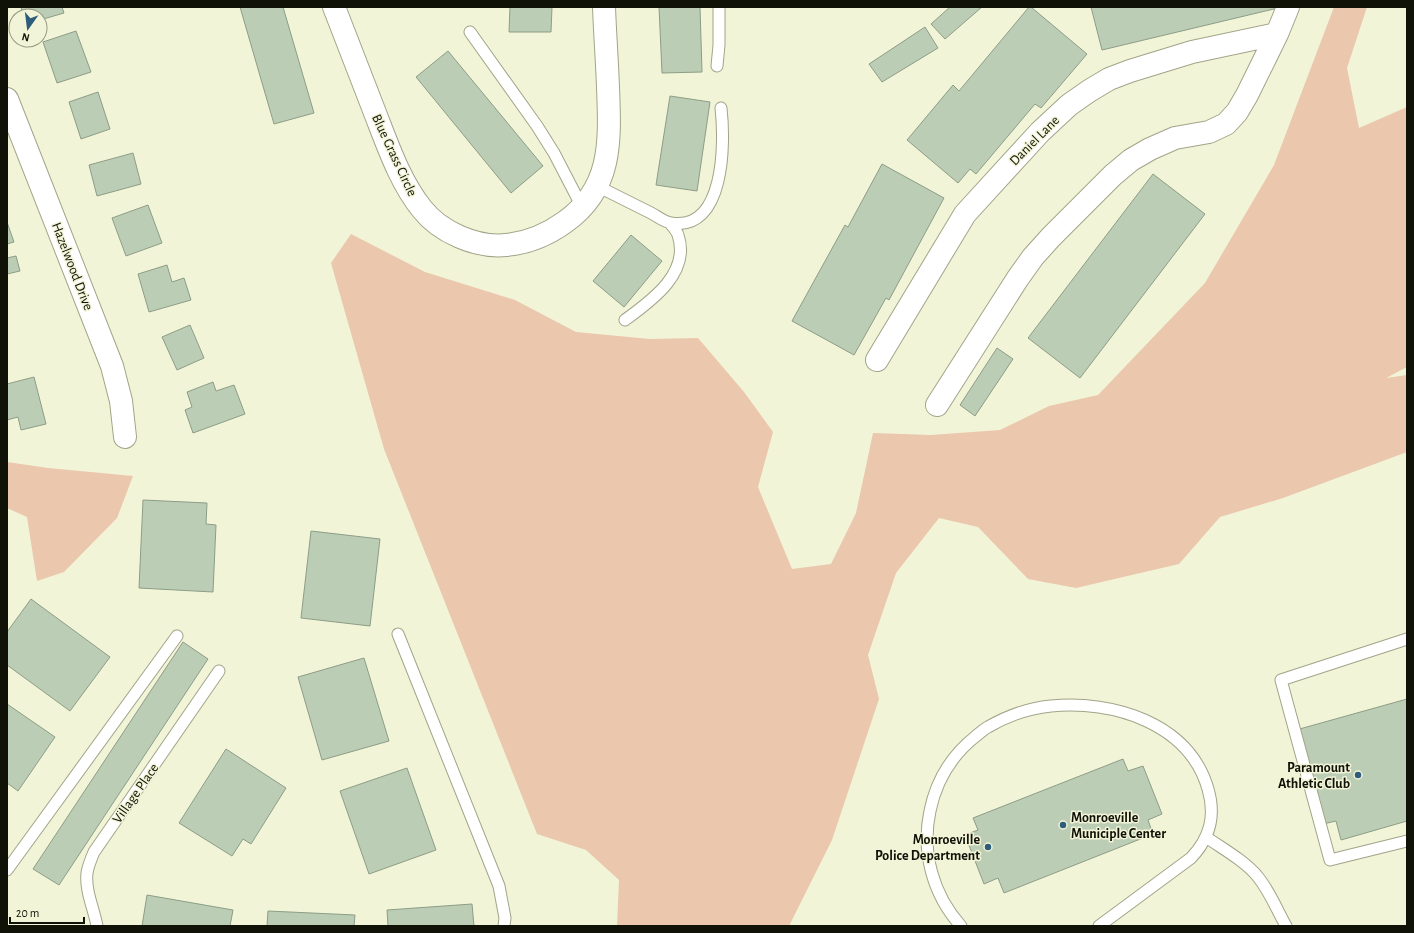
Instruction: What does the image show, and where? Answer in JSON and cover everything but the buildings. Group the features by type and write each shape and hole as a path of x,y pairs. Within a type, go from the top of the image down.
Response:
{"street":[{"name":"Blue Grass Circle","path":"334,7 390,149 410,191 422,210 437,224 456,235 476,243 497,246 518,244 536,239 556,229 573,217 587,202 597,186 609,147 604,7"},
{"path":"937,405 1033,257 1113,175 1131,160 1150,149 1175,138 1209,132 1226,124 1237,112 1277,34 1288,7"},
{"name":"Daniel Lane","path":"877,360 965,214 1040,132 1069,105 1102,83 1130,70 1192,52 1277,34"},
{"name":"Hazelwood Drive","path":"7,99 14,136 112,366 121,401 125,437"}],"lane":[{"path":"717,66 719,45 719,7"},
{"path":"470,32 537,126 554,153 582,207"},
{"path":"597,186 670,223 684,223 695,220 710,204 716,189 722,136 720,108"},
{"path":"625,320 649,303 666,286 678,266 680,249 678,234 670,223"},
{"path":"398,634 499,886 505,918 504,926"},
{"path":"7,870 177,636"},
{"path":"1407,639 1281,680 1330,860 1407,841"},
{"name":"Village Place","path":"97,926 87,885 87,873 94,852 219,670"},
{"path":"961,926 944,902 928,863 926,841 928,819 932,799 940,779 952,760 968,742 987,727 1028,710 1050,706 1075,705 1101,707 1125,713 1146,720 1167,731 1184,745 1196,762 1206,781 1211,800 1212,814 1210,826 1199,849 1191,858 1099,926"},
{"path":"1206,837 1257,876 1266,888 1286,926"}],"shaded area":[{"path":"1334,7 1367,7 1347,68 1359,128 1407,107 1407,367 1386,378 1407,375 1407,452 1283,498 1220,517 1179,564 1076,588 1028,579 978,527 939,518 896,573 868,655 879,699 832,840 789,926 617,926 619,880 586,850 537,834 384,449 331,263 351,234 425,272 515,300 576,332 650,339 698,338 744,392 773,432 758,487 792,569 831,564 856,513 873,433 931,435 1000,430 1049,406 1098,395 1205,283 1274,165"},
{"path":"7,462 48,468 133,476 117,518 64,572 37,581 27,517 7,508"}],"place":[{"name":"Paramount Athletic Club","path":"1358,775"},
{"name":"Monroeville Municiple Center","path":"1063,825"},
{"name":"Monroeville Police Department","path":"988,847"}]}
